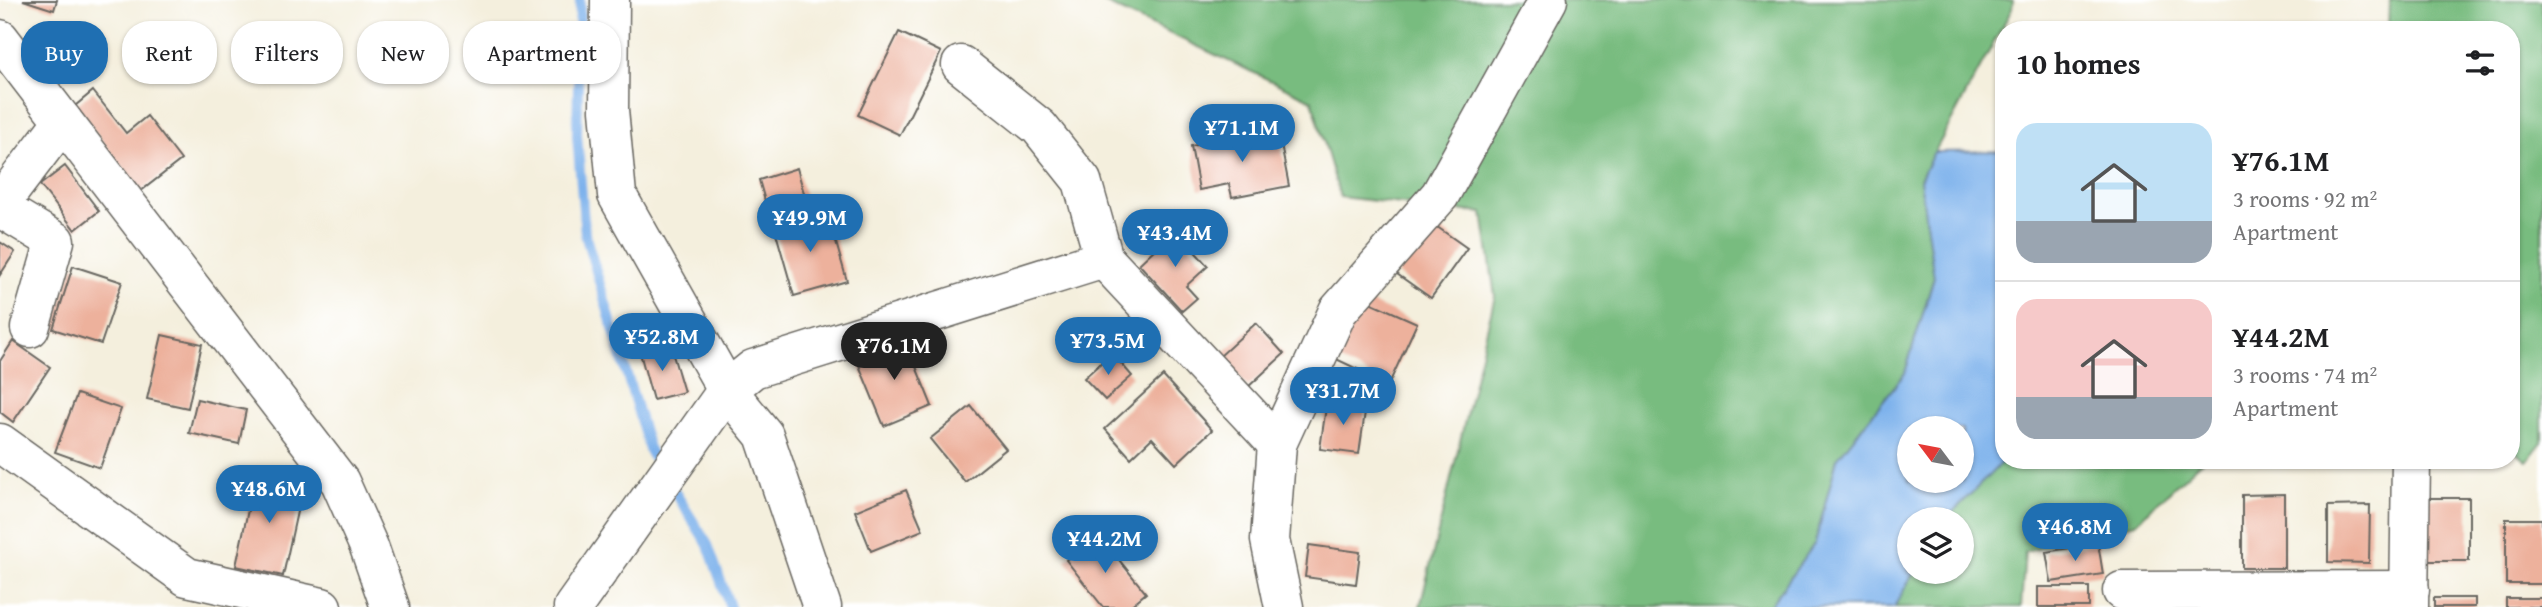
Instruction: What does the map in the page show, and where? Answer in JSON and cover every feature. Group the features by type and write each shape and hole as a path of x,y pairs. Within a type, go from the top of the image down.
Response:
{"street":[{"path":"610,0 609,110 617,195 727,390 764,435 822,607"},
{"path":"1284,607 1270,540 1277,443 1338,311 1440,195 1548,0"},
{"path":"0,39 340,482 369,547 390,607"},
{"path":"961,65 1039,127 1082,181 1104,259 1277,443"},
{"path":"30,328 55,241 0,206 63,121"},
{"path":"573,607 727,390 753,369 1104,259"},
{"path":"0,443 187,577 322,607"},
{"path":"2122,591 2410,598 2411,469"}],"green space":[{"path":"1098,0 2013,0 2006,21 1995,21 1995,40 1920,179 1934,277 1905,373 1837,459 1815,543 1769,607 1420,607 1495,296 1483,213 1340,197 1312,100"},
{"path":"2389,0 2542,0 2542,442 2527,461 2520,456 2520,21 2388,21"},
{"path":"1995,469 2193,469 2136,523 2025,552 2021,607 1894,607 1907,584 1974,584 1974,507 1958,507 1971,494 1974,494 1974,491"}],"water":[{"path":"1995,151 1995,469 1974,491 1974,416 1897,416 1897,494 1971,494 1958,507 1897,507 1897,584 1907,584 1894,607 1769,607 1815,543 1837,459 1905,373 1934,277 1920,180 1934,152"}],"building":[{"path":"23,0 57,0 54,10"},
{"path":"899,32 941,52 900,135 858,115"},
{"path":"93,91 126,133 147,116 181,160 141,191 75,106"},
{"path":"1278,129 1289,186 1232,197 1229,184 1199,190 1191,146"},
{"path":"65,166 99,211 75,230 40,185"},
{"path":"797,168 807,204 769,215 759,180"},
{"path":"827,211 847,281 794,296 774,226"},
{"path":"1433,224 1467,248 1431,298 1397,274"},
{"path":"1175,230 1208,266 1186,286 1197,298 1182,311 1139,264"},
{"path":"0,242 15,252 0,275"},
{"path":"73,266 122,282 101,344 53,329"},
{"path":"1361,298 1417,323 1383,397 1362,387 1368,374 1334,358"},
{"path":"1256,323 1284,354 1248,387 1220,356"},
{"path":"162,335 202,344 188,408 147,399"},
{"path":"904,337 932,406 884,426 856,358"},
{"path":"13,341 50,367 13,422 0,412 0,361"},
{"path":"670,345 684,392 653,400 640,353"},
{"path":"1112,353 1132,376 1105,400 1084,378"},
{"path":"1163,376 1212,430 1176,464 1152,438 1131,458 1105,429"},
{"path":"77,394 121,409 100,468 55,452"},
{"path":"197,399 246,410 239,444 189,433"},
{"path":"1327,400 1366,405 1359,454 1320,449"},
{"path":"971,406 1006,449 965,482 930,439"},
{"path":"256,473 303,484 283,576 236,566"},
{"path":"906,490 923,530 871,551 855,511"},
{"path":"2284,494 2284,568 2242,568 2242,495"},
{"path":"2428,498 2469,498 2469,561 2428,561"},
{"path":"2370,505 2369,563 2328,562 2328,506"},
{"path":"2506,519 2542,519 2542,584 2506,584"},
{"path":"1098,534 1146,593 1129,607 1103,607 1066,560"},
{"path":"2098,543 2103,574 2051,582 2046,552"},
{"path":"1309,545 1360,552 1356,584 1305,577"},
{"path":"2038,587 2089,587 2089,607 2038,607"},
{"path":"2434,598 2475,598 2475,607 2434,607"},
{"path":"2506,598 2542,598 2542,607 2506,607"}],"waterway":[{"path":"580,0 577,135 585,234 650,452 661,471"},
{"path":"670,484 708,545 730,607"}]}
